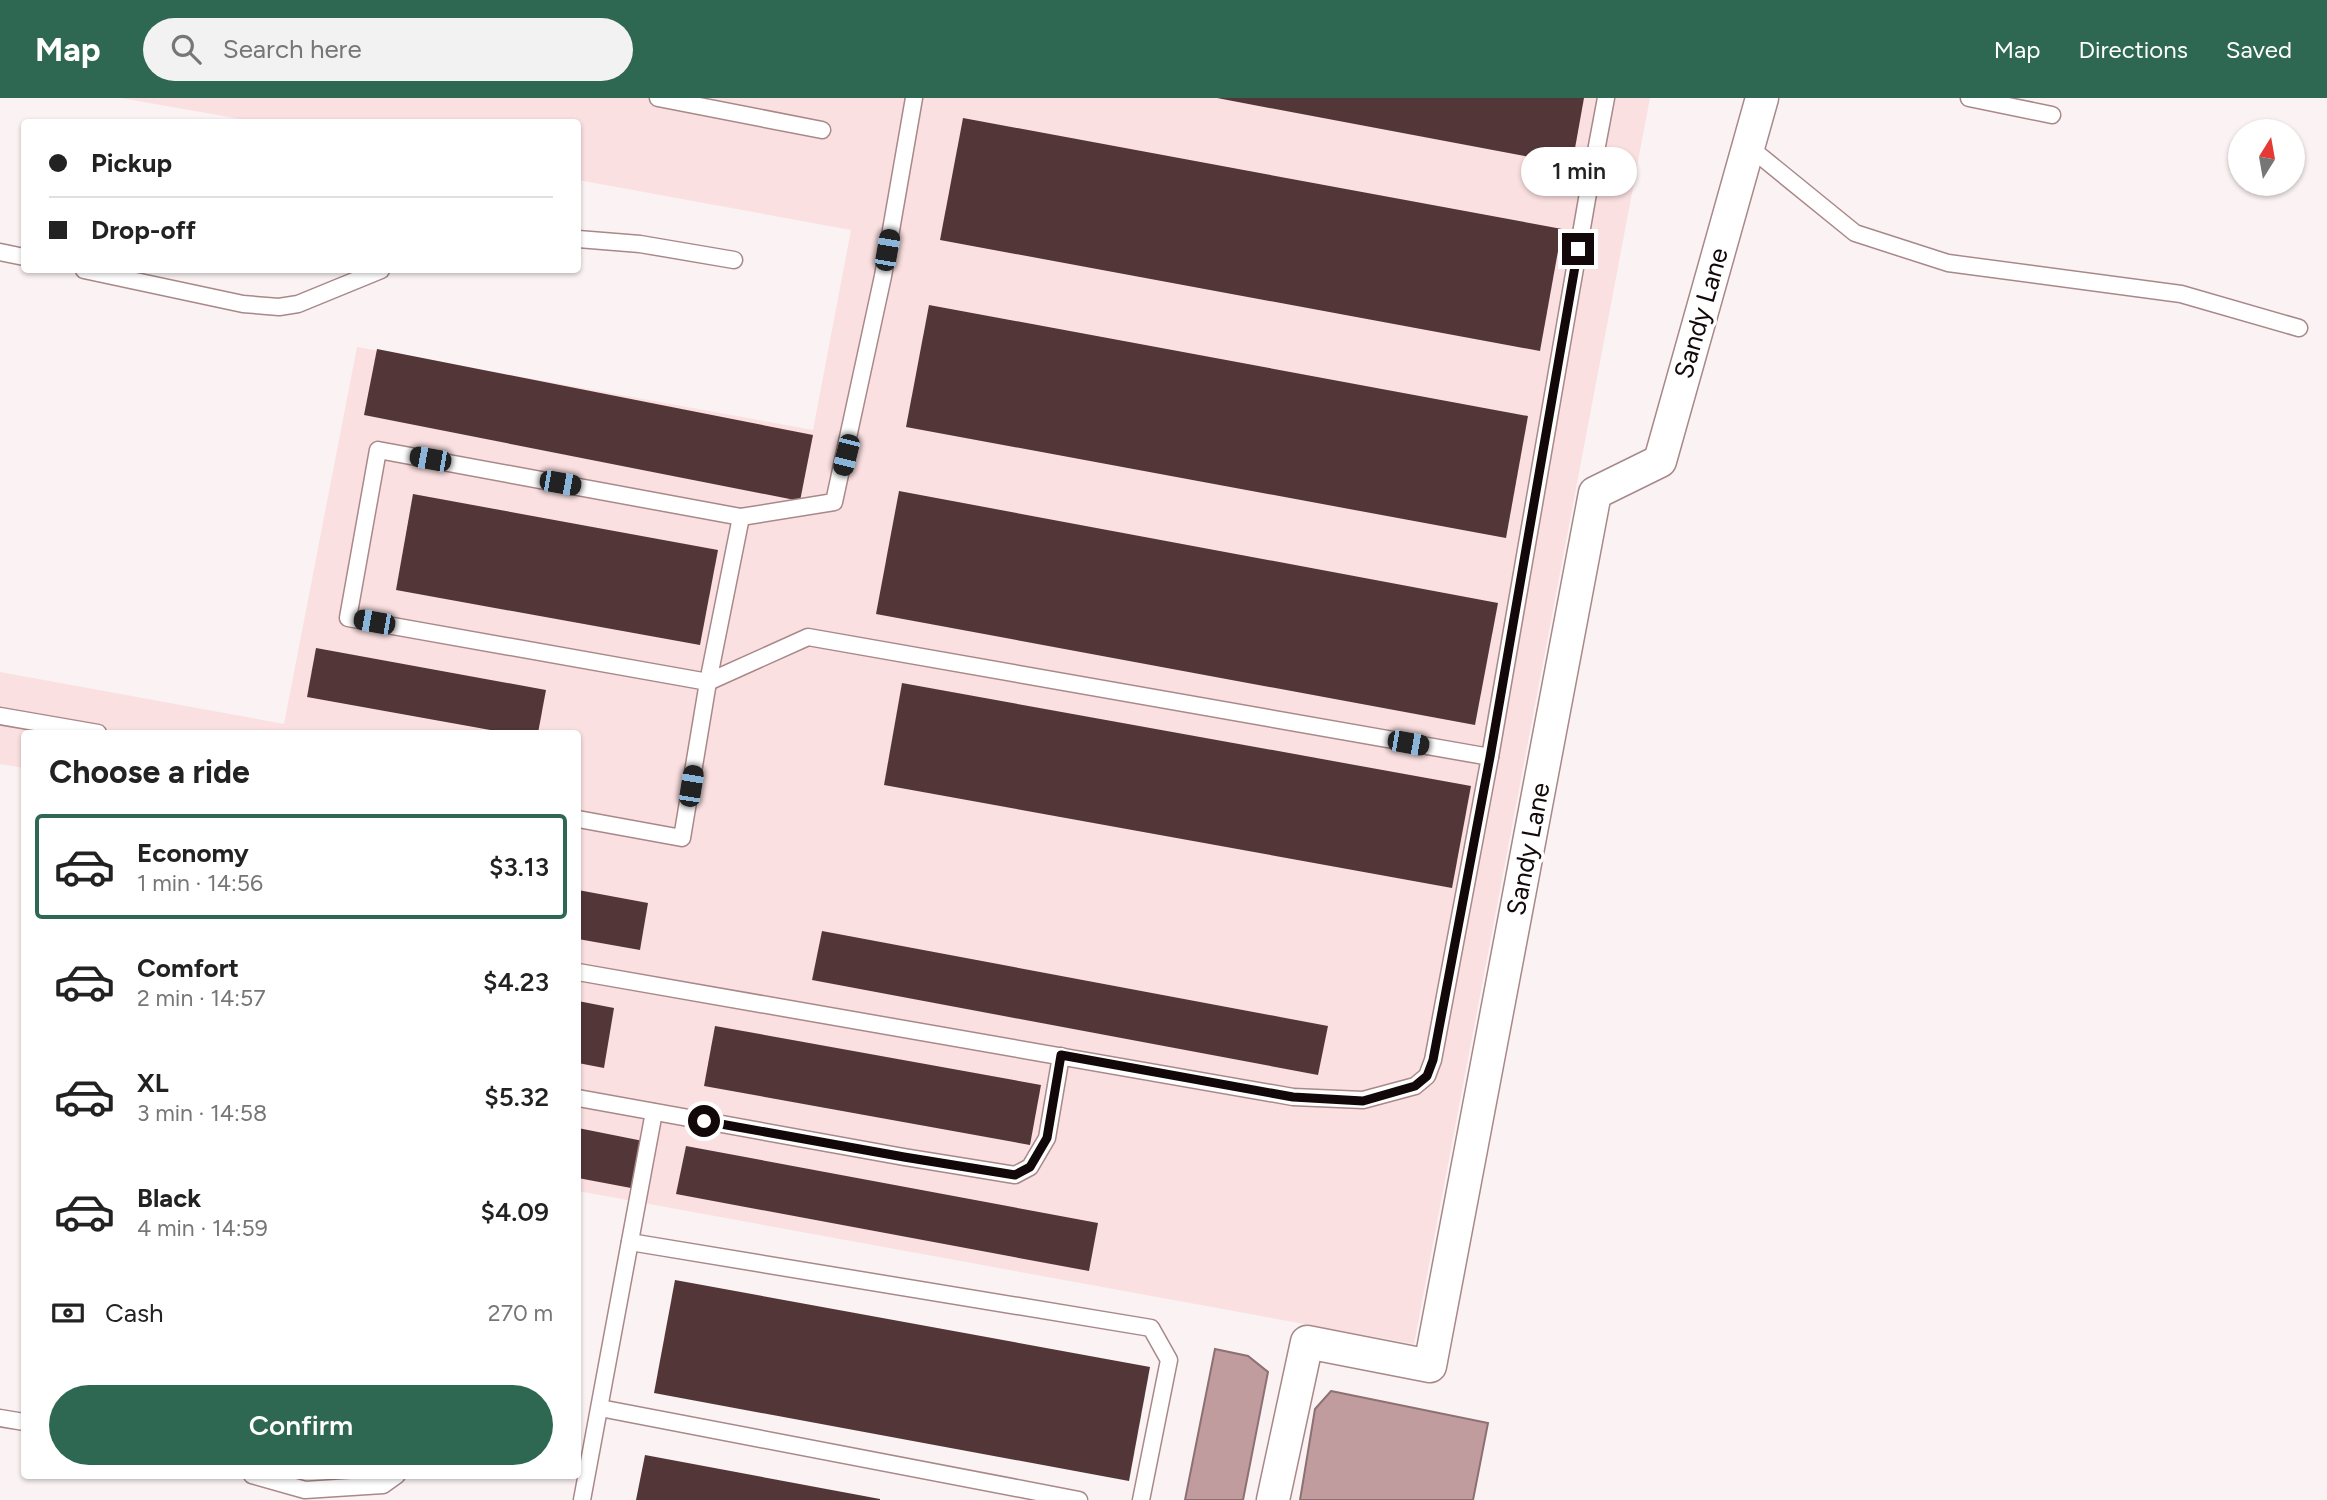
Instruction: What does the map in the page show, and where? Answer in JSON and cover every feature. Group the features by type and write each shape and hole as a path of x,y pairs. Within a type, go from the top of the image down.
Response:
{"street":[{"name":"Sandy Lane","path":"1273,1500 1307,1342 1430,1366 1595,493 1660,461 1762,98"}],"lane":[{"path":"657,98 822,130"},
{"path":"914,98 883,276 834,502 741,517 378,450 348,618 708,682 808,637 1490,757"},
{"path":"581,973 1293,1097 1363,1101 1415,1086 1427,1076 1433,1060 1490,757 1606,98"},
{"path":"1969,98 2052,115"},
{"path":"1748,146 1855,233 1948,263 2181,294 2299,328"},
{"path":"581,239 640,244 734,260"},
{"path":"0,252 21,256"},
{"path":"98,273 243,304 279,307 298,303 374,273"},
{"path":"581,820 682,838 708,682 741,517"},
{"path":"0,716 81,730"},
{"path":"581,1099 1015,1175 1030,1167 1047,1138 1061,1055"},
{"path":"582,1500 654,1112"},
{"path":"630,1242 1151,1328 1169,1360 1140,1500"},
{"path":"600,1408 1079,1500"},
{"path":"0,1418 21,1422"},
{"path":"266,1479 305,1490 383,1485 391,1479"}],"shaded area":[{"path":"121,98 1650,98 1414,1344 581,1192 581,730 21,730 21,768 0,764 0,672 284,724 357,347 813,430 851,230 581,181 581,119 240,119"},
{"path":"1215,1349 1248,1356 1268,1372 1243,1500 1185,1500"},
{"path":"1331,1391 1488,1423 1473,1500 1300,1500 1315,1409"}],"building":[{"path":"1217,98 1584,98 1572,165"},
{"path":"963,118 1562,229 1540,351 940,240"},
{"path":"929,305 1528,416 1506,538 906,427"},
{"path":"377,349 813,435 800,501 364,415"},
{"path":"899,491 1498,603 1475,725 876,614"},
{"path":"413,494 718,550 700,645 396,590"},
{"path":"316,648 546,690 539,730 490,730 307,697"},
{"path":"902,683 1471,786 1452,888 884,785"},
{"path":"581,891 648,903 640,950 581,940"},
{"path":"822,931 1328,1026 1318,1075 812,980"},
{"path":"581,1002 614,1008 604,1068 581,1064"},
{"path":"715,1026 1041,1085 1030,1145 704,1086"},
{"path":"581,1129 643,1141 631,1188 581,1179"},
{"path":"686,1146 1098,1223 1089,1271 676,1194"},
{"path":"675,1280 1150,1367 1129,1481 654,1393"},
{"path":"645,1455 880,1499 880,1500 636,1500"}],"route":[{"path":"704,1121 1015,1175 1030,1167 1047,1138 1061,1055 1293,1097 1363,1101 1415,1086 1427,1076 1433,1060 1490,757 1578,249"}]}
